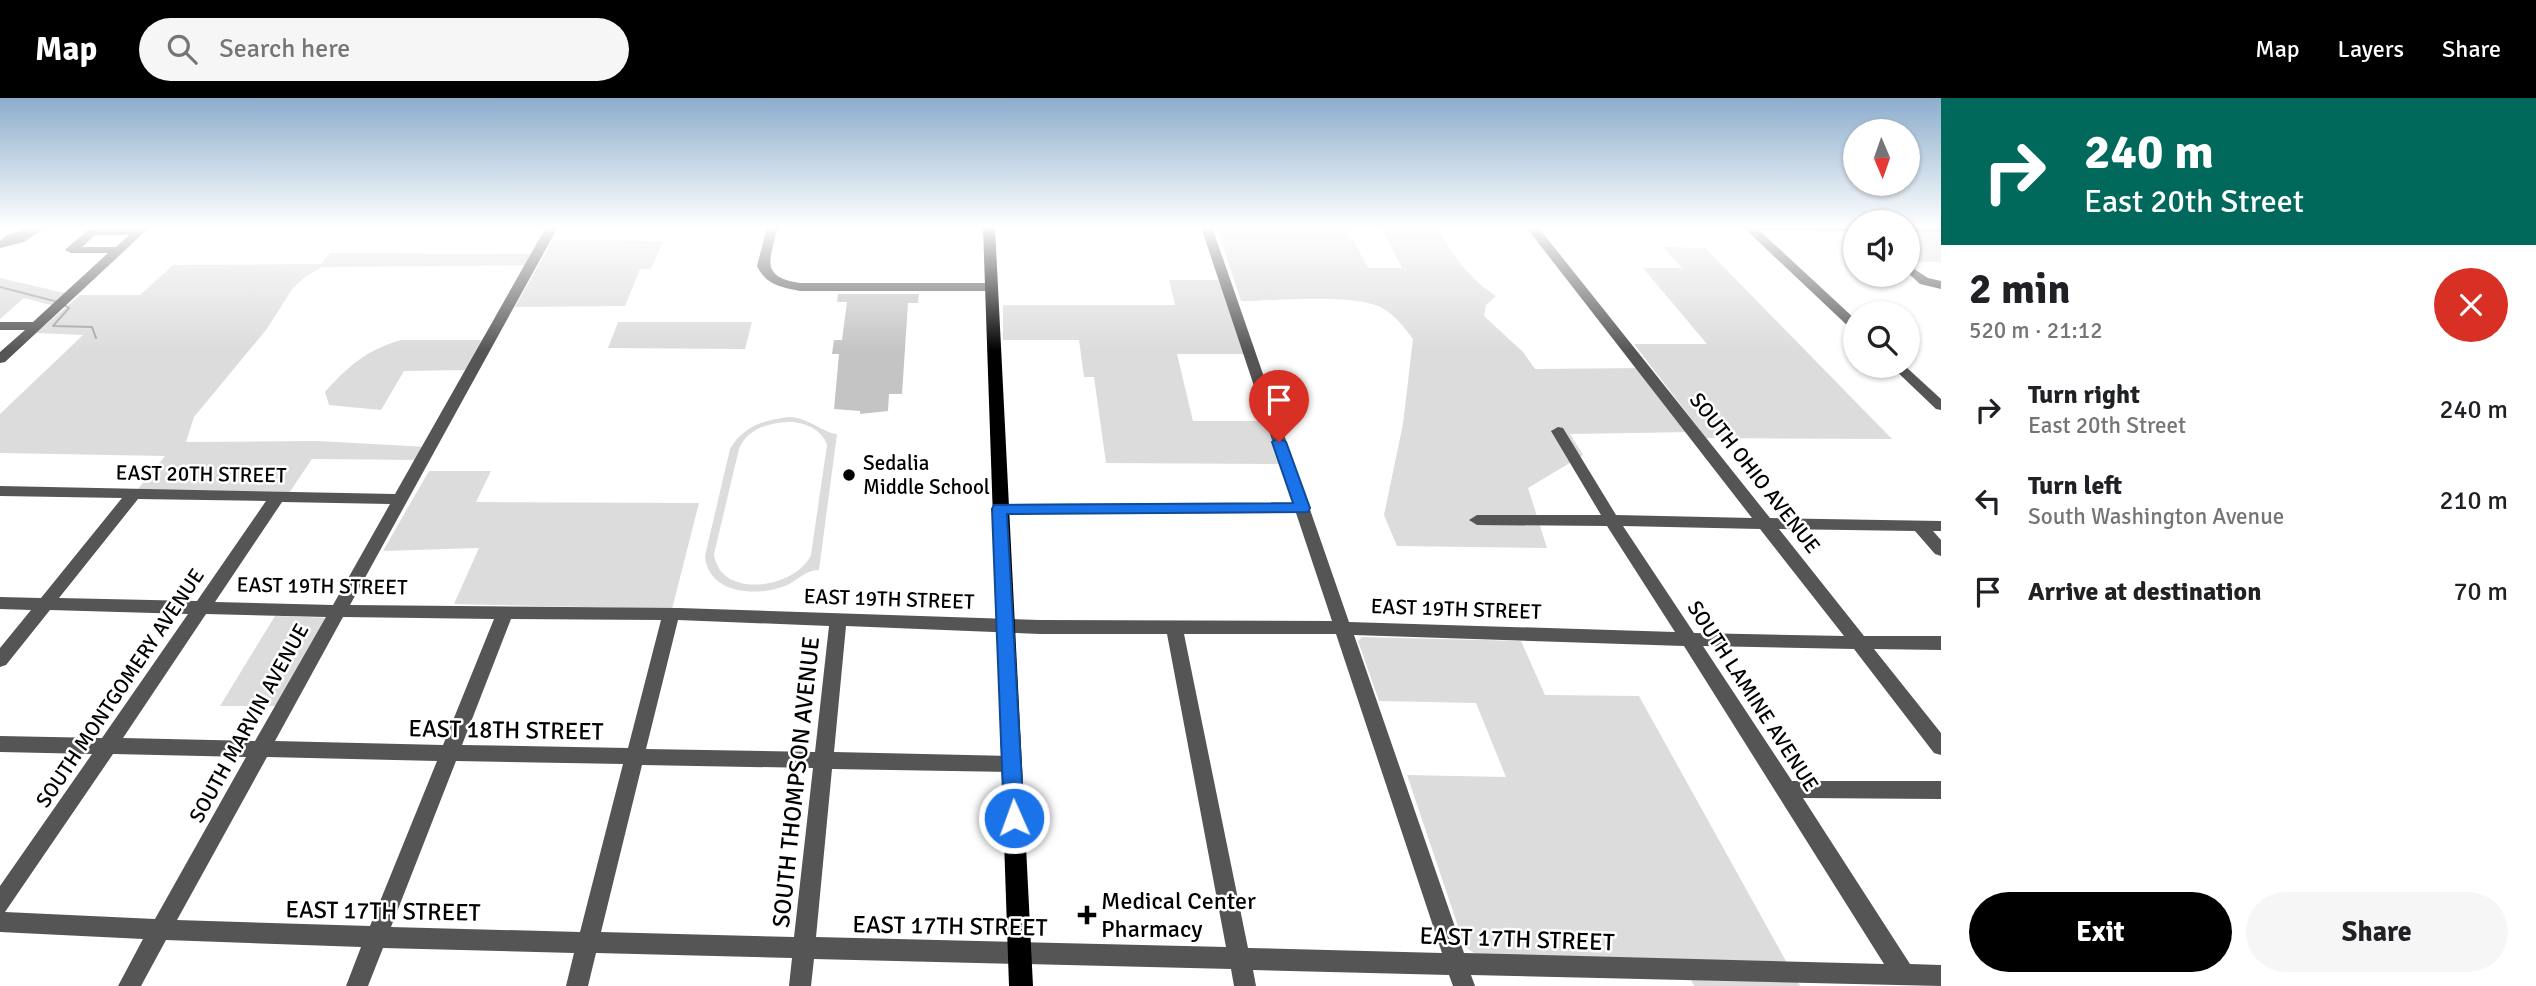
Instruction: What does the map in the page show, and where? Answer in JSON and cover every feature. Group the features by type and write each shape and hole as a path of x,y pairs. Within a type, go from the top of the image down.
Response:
{"main road":[{"path":"991,268 999,509 1021,986"}],"street":[{"path":"0,359 99,268"},
{"name":"SOUTH MARVIN AVENUE","path":"129,986 529,268"},
{"path":"763,268 768,276 782,284 824,288 992,287"},
{"path":"1221,268 1464,986"},
{"name":"SOUTH OHIO AVENUE","path":"1565,268 1941,747"},
{"path":"1793,268 1843,315"},
{"path":"1920,278 1941,285"},
{"path":"0,326 36,326"},
{"path":"1911,378 1941,406"},
{"name":"SOUTH LAMINE AVENUE","path":"1558,431 1612,520 1908,981"},
{"name":"EAST 20TH STREET","path":"0,491 401,499"},
{"path":"0,660 134,494"},
{"name":"SOUTH MONTGOMERY AVENUE","path":"0,904 277,497"},
{"path":"999,509 1302,508"},
{"path":"1477,520 1941,526"},
{"path":"1919,526 1941,550"},
{"name":"EAST 19TH STREET","path":"0,603 337,611 671,614 1004,625 1344,628 1690,640 1941,643"},
{"path":"357,986 506,611"},
{"path":"577,986 671,614"},
{"name":"SOUTH THOMPSON AVENUE","path":"800,986 838,621"},
{"path":"1174,626 1245,986"},
{"name":"EAST 18TH STREET","path":"0,744 1012,764"},
{"path":"1787,789 1941,790"},
{"name":"EAST 17TH STREET","path":"0,922 588,943 1457,963 1908,981 1941,976"}],"shaded area":[{"path":"169,268 320,268 293,288 266,330 194,417 186,442 317,441 428,447 420,460 312,459 287,496 138,489 165,456 0,453 0,414 83,335 36,333 80,295 140,295"},
{"path":"537,268 651,268 640,269 625,306 515,307"},
{"path":"1230,268 1465,268 1477,282 1496,296 1486,305 1484,316 1523,352 1535,369 1644,368 1694,432 1570,434 1583,455 1528,488 1547,548 1397,546 1384,515 1403,424 1413,339 1391,314 1369,303 1334,299 1241,301"},
{"path":"1643,268 1725,268 1892,439 1706,438 1634,344 1707,344"},
{"path":"0,278 69,294 55,306 24,298 0,319"},
{"path":"1169,280 1224,280 1250,354 1177,354 1193,421 1273,421 1286,464 1106,463 1094,377 1084,377 1079,340 1003,340 1003,305 1175,305"},
{"path":"618,322 752,322 745,349 608,348"},
{"path":"401,340 489,340 470,370 404,371 381,410 329,405 325,392 342,375 378,348"},
{"path":"780,418 797,418 837,434 819,570 773,589 735,589 715,578 708,569 705,556 730,449 741,435 755,425","holes":["793,422 809,426 818,432 827,445 811,555 802,567 775,582 743,583 729,578 719,569 714,554 739,449 748,436 762,427"]},
{"path":"429,471 491,471 476,502 699,503 672,609 454,604 479,548 383,551"},
{"path":"275,616 334,618 283,706 220,706"},
{"path":"1362,637 1521,641 1545,695 1639,696 1787,963 1477,955 1465,947 1407,775 1506,777 1476,703 1379,701 1358,641"},
{"path":"1689,976 1795,977 1800,986 1694,986"}],"building":[{"name":"Sedalia Middle School","path":"838,294 919,294 918,303 908,303 902,394 889,394 888,411 860,414 860,411 834,409 839,354 832,354 834,340 842,340 847,302 837,302"}],"waterway":[{"path":"0,287 58,302"},
{"path":"64,305 69,308 53,326 92,327 96,338"}],"place":[{"name":"Sedalia Middle School","path":"849,475"},
{"name":"Medical Center Pharmacy","path":"1087,915"}],"route":[{"path":"1014,818 999,509 1302,508 1279,442"}]}
